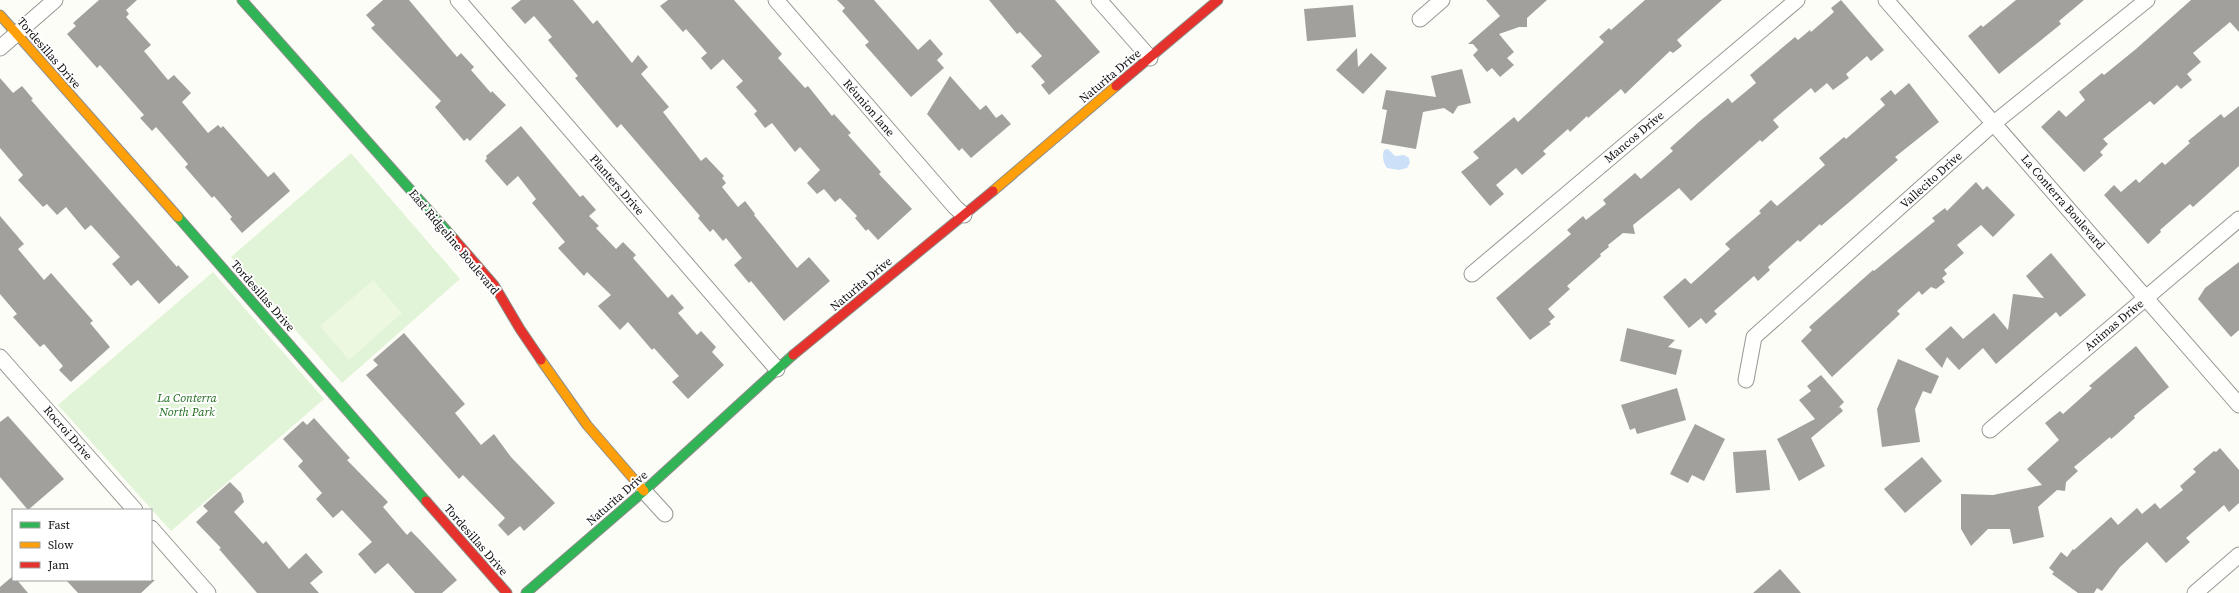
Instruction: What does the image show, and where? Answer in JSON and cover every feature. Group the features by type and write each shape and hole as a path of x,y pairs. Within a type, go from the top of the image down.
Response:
{"street":[{"path":"0,48 55,0"},
{"name":"East Ridgeline Boulevard","path":"242,0 494,285 520,329 587,425 665,514"},
{"name":"Planters Drive","path":"458,0 777,369"},
{"name":"Réunion lane","path":"776,0 955,207 964,215"},
{"path":"1099,0 1150,58"},
{"name":"Naturita Drive","path":"526,593 644,491 777,369 964,215 1218,0"},
{"path":"1420,19 1442,0"},
{"name":"Mancos Drive","path":"1472,274 1797,0"},
{"name":"La Conterra Boulevard","path":"1886,0 2147,297 2239,405"},
{"name":"Vallecito Drive","path":"1746,380 1754,337 1994,123 2146,0"},
{"name":"Tordesillas Drive","path":"0,15 507,593"},
{"name":"Animas Drive","path":"1990,430 2239,219"},
{"name":"Rocroi Drive","path":"0,357 134,509"},
{"path":"152,529 208,593"},
{"path":"2195,593 2239,556"}],"green space":[{"path":"351,153 460,279 342,383 231,257"},
{"name":"La Conterra North Park","path":"213,272 324,399 171,531 58,405"},
{"path":"373,280 402,313 349,360 320,326"}],"water":[{"path":"1388,149 1395,156 1404,155 1409,158 1410,163 1407,168 1399,170 1387,168 1383,155 1384,150"}],"building":[{"path":"99,0 137,0 126,10 129,14 126,17 151,45 144,51 168,80 174,75 191,93 182,102 208,133 218,125 221,128 223,126 268,177 274,172 290,191 242,233 230,219 232,217 214,196 212,198 185,167 188,164 156,127 152,131 140,118 144,115 100,65 97,68 67,34 76,26 73,23"},
{"path":"383,0 409,0 457,57 461,53 474,67 471,70 491,93 492,91 506,105 470,141 467,138 464,141 435,107 441,101 371,28 375,25 366,15"},
{"path":"521,0 573,0 593,24 597,20 632,63 638,55 648,67 641,74 669,107 663,112 701,161 706,157 724,176 722,178 726,183 722,187 738,207 745,201 755,214 754,215 797,268 809,257 830,281 784,321 751,281 749,283 734,265 742,258 726,238 723,241 713,229 710,232 698,218 700,216 621,124 617,128 575,78 578,76 548,40 552,37 534,16 525,24 511,8"},
{"path":"668,0 734,0 782,54 778,58 805,88 808,86 832,116 834,114 851,133 848,135 881,172 879,174 912,209 878,240 868,229 866,231 855,218 857,216 840,198 835,202 824,189 817,194 807,183 820,170 800,147 795,152 772,123 765,128 754,114 757,111 736,87 743,81 723,59 711,70 701,58 707,53 686,29 683,32 660,6"},
{"path":"837,0 874,0 918,50 930,39 943,54 937,60 944,68 911,97 865,45 869,42 842,11 845,8"},
{"path":"989,0 1055,0 1100,52 1049,95 1041,85 1045,82 1031,66 1042,56 1020,32 1017,34"},
{"path":"1486,0 1547,0 1527,18 1527,27 1519,27 1499,34 1514,52 1507,58 1514,65 1500,77 1492,68 1487,72 1473,55 1478,50 1473,44 1468,44 1500,16"},
{"path":"1645,0 1722,0 1677,40 1682,46 1673,53 1670,51 1625,94 1621,89 1588,118 1587,116 1570,132 1568,129 1543,151 1546,154 1522,175 1516,168 1496,185 1504,194 1490,206 1461,172 1479,158 1473,152 1514,117 1518,122 1604,42 1599,37 1609,28 1611,30"},
{"path":"1841,0 1884,50 1871,61 1867,56 1846,74 1849,78 1833,90 1827,83 1815,93 1811,88 1773,120 1779,127 1762,142 1760,140 1691,201 1679,188 1633,225 1635,234 1623,233 1608,245 1609,247 1600,254 1601,256 1567,286 1570,289 1548,309 1555,317 1549,322 1551,324 1530,340 1496,298 1571,234 1567,230 1583,216 1586,220 1606,204 1603,200 1635,173 1641,179 1673,151 1670,148 1700,121 1728,98 1732,103 1756,83 1750,75 1795,37 1798,40 1810,30 1811,32 1834,12 1831,8"},
{"path":"2016,0 2084,0 2059,21 2061,24 1999,74 1968,36 1981,25 1983,27"},
{"path":"2191,0 2239,0 2239,32 2230,22 2193,53 2201,62 2187,74 2192,80 2181,89 2177,85 2154,105 2150,101 2103,139 2108,144 2100,152 2103,155 2084,172 2041,127 2059,110 2066,117 2085,100 2079,92 2102,73 2104,75 2136,49"},
{"path":"1353,5 1356,37 1307,41 1304,9"},
{"path":"1357,48 1358,67 1371,53 1387,68 1363,94 1336,70"},
{"path":"1462,69 1471,103 1458,106 1453,114 1444,108 1423,112 1416,149 1381,143 1387,110 1382,109 1386,90 1436,97 1431,76"},
{"path":"950,76 980,110 986,105 996,118 1002,114 1011,124 971,158 962,148 959,151 927,114"},
{"path":"0,78 13,93 22,86 33,99 31,100 64,138 177,267 178,265 189,277 159,304 138,280 131,286 112,264 120,257 91,225 85,230 66,207 57,215 47,204 43,207 18,180 23,175 0,148"},
{"path":"1909,83 1939,122 1895,157 1898,160 1821,226 1820,224 1800,242 1798,240 1768,267 1770,270 1758,281 1754,276 1714,311 1717,314 1706,324 1701,318 1689,328 1663,297 1685,278 1691,284 1730,249 1725,244 1761,213 1759,211 1771,200 1777,206 1825,165 1819,158 1844,137 1846,139 1885,105 1880,99 1891,90 1895,95"},
{"path":"2239,106 2239,166 2193,207 2190,204 2160,230 2161,232 2148,244 2104,195 2114,185 2121,192 2136,179 2139,183 2162,162 2165,165 2190,143 2188,141 2221,114 2224,118"},
{"path":"521,126 580,197 583,195 596,210 589,216 599,226 596,228 616,249 623,242 636,255 633,258 668,298 672,294 684,308 678,313 697,335 701,331 716,347 712,352 724,365 688,399 672,382 679,376 654,348 652,350 628,322 620,330 598,306 611,295 587,272 584,276 558,248 565,242 532,203 536,199 518,176 507,186 485,161 487,158 486,156"},
{"path":"1976,182 1983,190 1987,186 2015,215 1993,237 1981,225 1957,245 1964,253 1944,270 1947,274 1942,278 1945,282 1936,289 1931,287 1922,295 1919,291 1897,311 1900,314 1832,377 1801,341 1812,330 1809,327 1873,270 1874,271 1935,221 1932,218 1945,208 1947,211"},
{"path":"0,216 24,244 18,249 44,280 51,273 93,321 90,323 110,347 71,382 59,370 63,366 44,344 40,347 13,317 17,314 0,294"},
{"path":"2051,253 2086,295 2060,317 2056,312 1996,364 1983,348 1959,370 1947,357 1942,368 1925,349 1951,326 1963,339 1994,313 2008,330 2013,294 2044,298 2026,276"},
{"path":"2239,262 2239,330 2231,337 2198,299 2205,288"},
{"path":"1627,328 1675,340 1668,347 1682,350 1676,375 1620,361"},
{"path":"404,333 465,404 455,413 481,445 494,434 511,457 555,503 524,531 520,526 508,536 498,525 505,518 463,475 459,479 366,375 378,365 373,360"},
{"path":"2136,346 2169,387 2134,416 2135,418 2116,435 2111,439 2110,437 2074,467 2078,471 2066,482 2065,491 2057,490 2038,507 2044,537 2013,544 2010,529 1988,529 1971,546 1961,529 1961,494 1993,495 2042,485 2027,469 2059,440 2045,423 2060,411 2063,414 2092,388 2089,386"},
{"path":"1898,359 1939,376 1931,394 1923,391 1915,409 1920,442 1882,447 1877,409"},
{"path":"1821,375 1844,402 1838,408 1840,407 1843,411 1811,438 1825,466 1799,481 1777,439 1815,419 1799,400 1811,391 1807,386"},
{"path":"1677,388 1686,420 1637,434 1635,428 1630,430 1621,405"},
{"path":"8,416 64,479 29,509 27,509 0,477 0,422"},
{"path":"314,418 350,458 347,460 388,502 383,507 407,535 411,531 457,580 442,593 415,593 388,563 375,574 358,554 372,542 342,510 333,518 316,499 322,493 298,466 303,461 283,439 303,421 307,425"},
{"path":"1695,424 1725,439 1704,481 1692,475 1688,483 1670,474"},
{"path":"2220,448 2239,470 2239,503 2229,512 2224,505 2186,538 2190,542 2166,563 2147,542 2120,567 2102,591 2097,588 2094,593 2078,593 2052,574 2054,572 2049,568 2061,552 2067,557 2073,549 2074,550 2111,517 2118,525 2137,508 2142,514 2155,503 2160,509 2183,490 2180,486 2196,472 2193,469 2214,451 2216,452"},
{"path":"1766,450 1770,490 1736,493 1733,452"},
{"path":"1922,457 1942,481 1905,513 1884,489"},
{"path":"230,482 241,493 244,502 234,512 263,544 266,541 289,569 306,553 323,572 310,583 319,593 257,593 219,549 221,548 196,522 208,511 203,506"},
{"path":"1780,569 1801,593 1753,593"},
{"path":"12,577 12,581 18,581 28,593 0,593 0,587"},
{"path":"155,580 141,593 78,593 67,581"}],"traffic: fast":[{"path":"242,0 454,239"},
{"path":"178,217 426,501"},
{"path":"526,593 644,491 793,355"}],"traffic: slow":[{"path":"0,15 178,217"},
{"path":"993,191 1116,86"},
{"path":"541,360 587,425 644,491"}],"traffic: jam":[{"path":"1116,86 1218,0"},
{"path":"793,355 993,191"},
{"path":"454,239 494,285 520,329 541,360"},
{"path":"426,501 507,593"}]}
